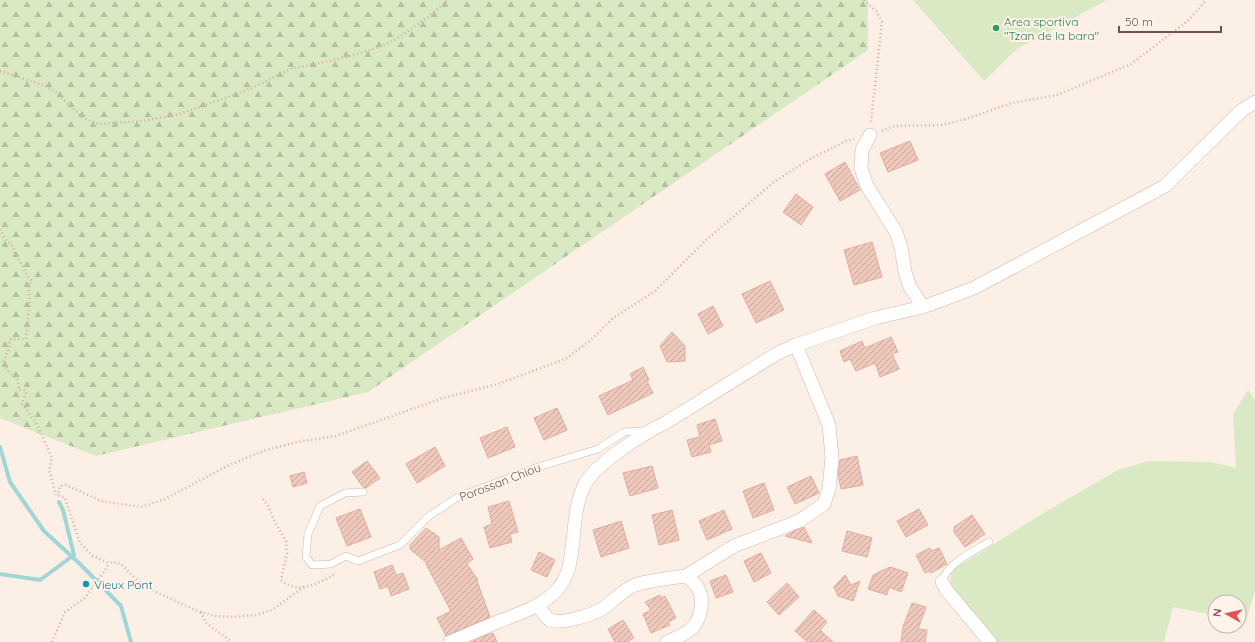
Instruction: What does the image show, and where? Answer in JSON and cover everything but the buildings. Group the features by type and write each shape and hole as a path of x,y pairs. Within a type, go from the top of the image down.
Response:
{"street":[{"name":"Porossan Chiou","path":"450,642 476,637 538,605 557,590 570,566 579,498 584,484 605,462 647,431 665,423 778,353 802,343 875,318 923,307 974,288 1165,186 1242,110 1255,102"},
{"path":"870,135 862,150 861,168 866,186 896,232 902,247 905,272 910,288 923,307"},
{"path":"538,605 542,612 550,620 557,621 571,620 599,611 634,586 686,576 734,546 799,521 824,504 829,489 832,457 829,425 802,343"},
{"path":"667,642 694,626 701,611 700,590 695,583 686,576"},
{"path":"942,582 947,591 990,642"}],"lane":[{"name":"Porossan Chiou","path":"363,492 345,493 320,506 308,534 306,557 312,565 331,564 346,556 358,561 400,545 429,516 458,497 538,467 598,449 624,432 647,431"},
{"path":"942,582 943,575 949,568 989,542"}],"path":[{"path":"0,71 46,86 57,93 83,118 100,124 142,121 176,115 252,88 291,69 347,57 396,40 428,17 448,0"},
{"path":"864,0 876,11 882,22 870,135"},
{"path":"57,495 60,486 66,485 101,501 141,507 165,499 227,466 263,451 298,442 336,436 443,398 498,384 565,359 591,340 613,318 654,292 705,241 774,182 810,159 846,140 870,135 894,126 942,124 966,119 1012,103 1056,95 1131,64 1189,20 1206,0"},
{"path":"0,229 7,241 11,243 14,248 15,255 22,262 26,275 32,281 28,288 30,299 26,339 11,340 3,363 9,372 18,380 19,390 25,390 26,393 22,404 37,424 52,458 49,470 57,495"},
{"path":"57,495 65,498 80,543 93,556 109,563 113,562 121,564 138,581 158,593 200,612 216,616 232,617 256,615 272,610 304,588"},
{"path":"263,499 270,507 274,520 286,541 287,553 281,580 288,586 304,588 313,586 337,573"},
{"path":"52,642 65,612 85,598 109,563"},
{"path":"200,612 206,623 232,642"}],"green space":[{"path":"0,0 868,0 868,50 368,392 96,456 0,418"},
{"name":"Area sportiva \"Tzan de la bara\"","path":"913,0 1107,0 1017,49 984,81"},
{"path":"1248,390 1255,400 1255,593 1247,618 1247,594 1207,594 1207,613 1173,607 1164,642 996,642 951,587 951,571 1045,512 1118,470 1149,461 1211,462 1236,468 1233,414"}],"waterway":[{"path":"0,447 10,482 44,531 80,564 121,606 131,642"},
{"path":"0,574 40,580 74,555 63,510 59,502"}],"place":[{"name":"Area sportiva \"Tzan de la bara\"","path":"996,28"},
{"name":"Vieux Pont","path":"86,584"}]}
